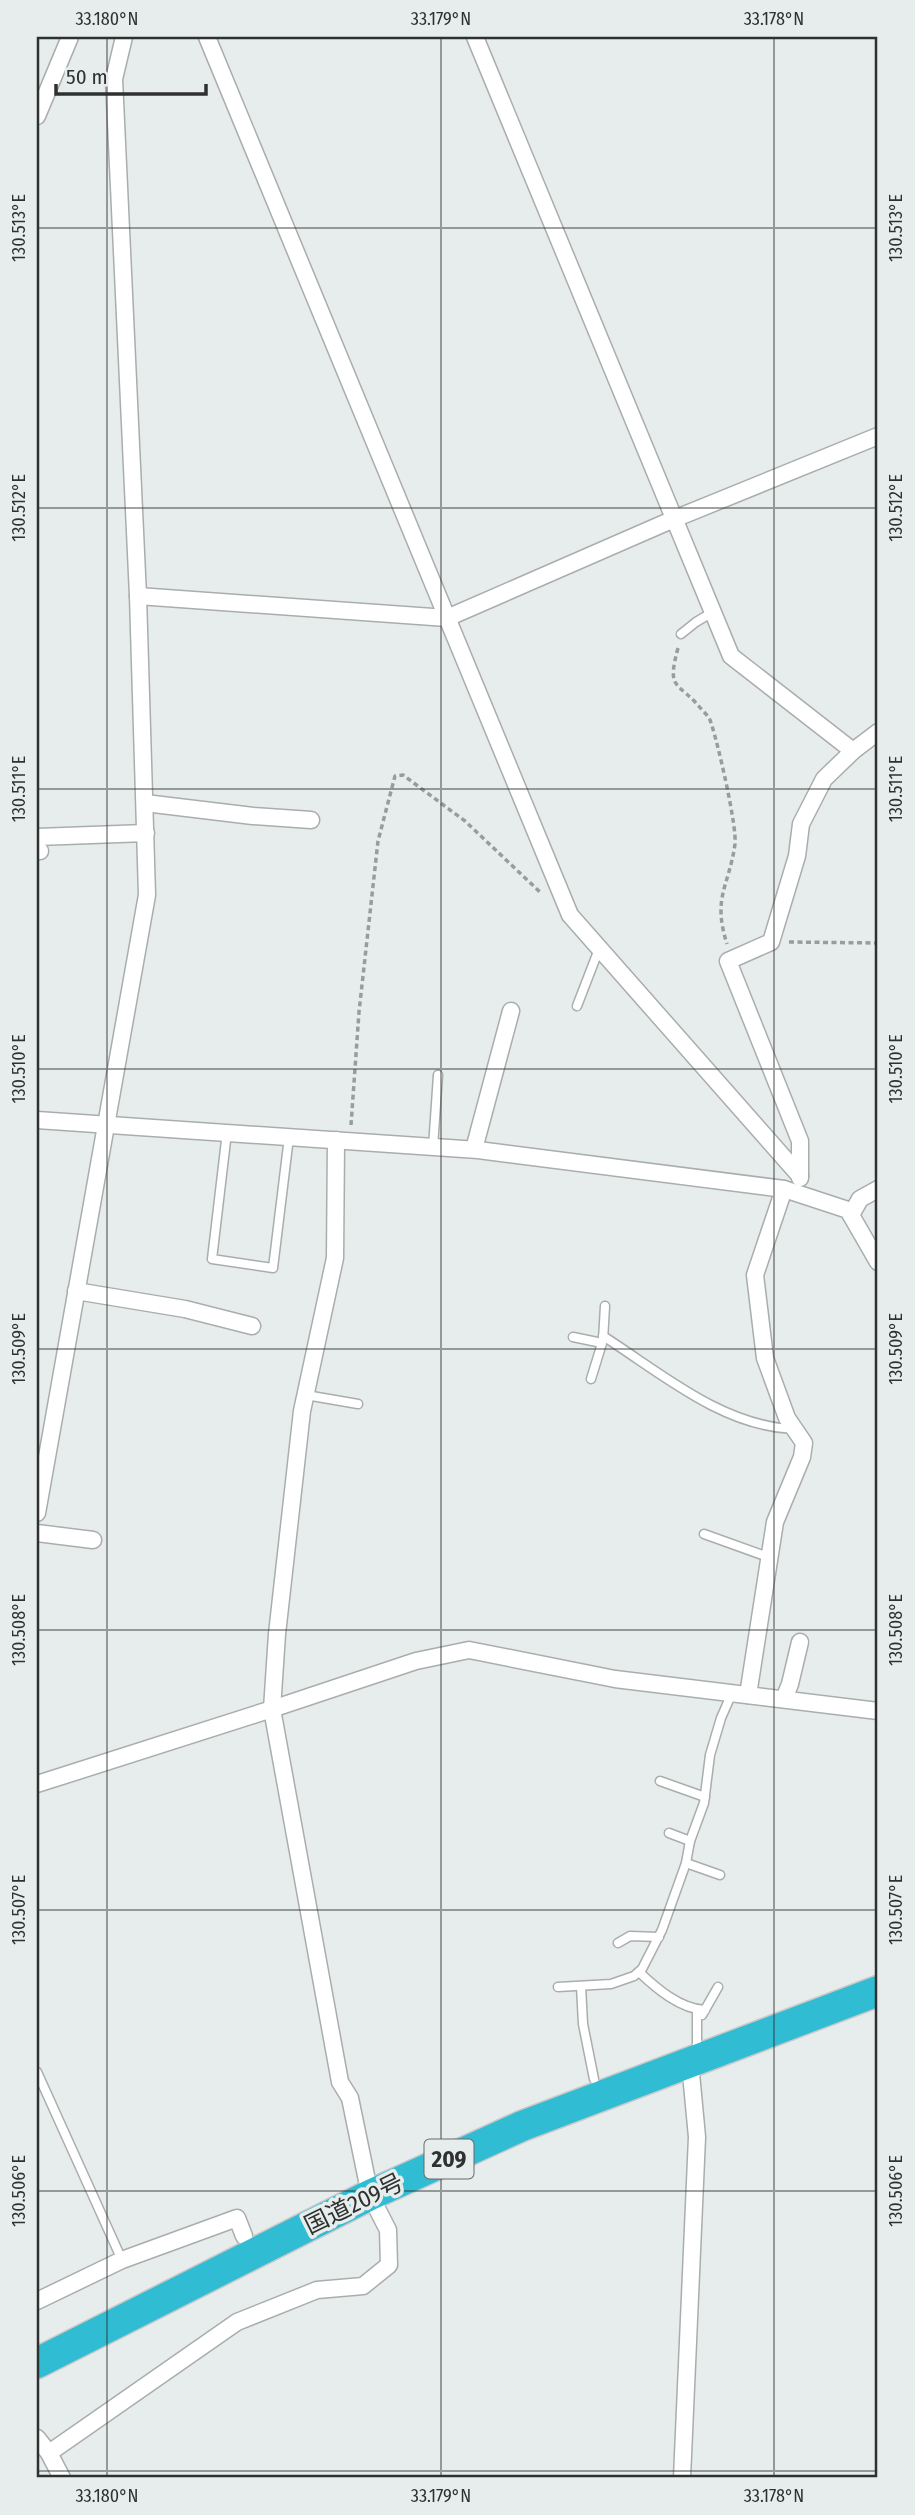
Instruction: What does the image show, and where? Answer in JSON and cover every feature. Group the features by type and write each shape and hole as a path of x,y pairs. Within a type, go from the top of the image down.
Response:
{"highway":[{"name":"国道209号","path":"37,2363 370,2194 523,2126 878,1991"}],"street":[{"path":"37,116 70,37"},
{"path":"37,1513 47,1433 76,1291 147,895 138,596 114,79 124,37"},
{"path":"207,37 570,915 800,1176"},
{"path":"475,37 731,656 853,751"},
{"path":"138,596 447,618 674,519 878,436"},
{"path":"801,1195 800,1141 728,961 771,942 797,856 801,824 824,779 878,732"},
{"path":"145,803 311,820"},
{"path":"38,846 146,833"},
{"path":"474,1149 511,1011"},
{"path":"37,1120 474,1149 784,1189 848,1210 878,1262"},
{"path":"49,2453 237,2322 317,2290 363,2286 389,2265 388,2230 370,2194 350,2098 340,2082 272,1709 277,1634 305,1395 335,1258 343,1141"},
{"path":"740,1694 775,1522 802,1457 804,1443 787,1418 765,1358 755,1275 784,1189"},
{"path":"851,1215 860,1199 878,1189"},
{"path":"76,1291 185,1309 252,1326"},
{"path":"37,1533 93,1540"},
{"path":"784,1699 800,1643"},
{"path":"37,1784 416,1661 469,1650 615,1679 878,1711"},
{"path":"682,2478 696,2137 693,2061"},
{"path":"37,2301 122,2260 237,2218 244,2235"},
{"path":"37,2438 49,2453 62,2478"}],"lane":[{"path":"681,634 713,612"},
{"path":"577,1006 599,949"},
{"path":"433,1147 438,1075"},
{"path":"227,1132 212,1259 273,1268 289,1137"},
{"path":"592,1379 603,1340 606,1306"},
{"path":"573,1336 603,1340 701,1399 742,1419 777,1428 794,1429"},
{"path":"305,1395 358,1404"},
{"path":"704,1534 768,1557"},
{"path":"558,1987 611,1984 639,1972 659,1937 685,1863 705,1797 709,1755 720,1718 740,1694"},
{"path":"660,1781 705,1797"},
{"path":"669,1833 690,1841"},
{"path":"685,1863 720,1875"},
{"path":"618,1942 630,1936 659,1937"},
{"path":"639,1972 658,1991 701,2010"},
{"path":"581,1986 583,2024 594,2079"},
{"path":"693,2061 696,2024 701,2010 718,1987"},
{"path":"37,2072 122,2260"}],"path":[{"path":"681,634 672,670 675,684 695,700 710,720 734,832 735,842 720,899 720,922 732,959"},
{"path":"343,1141 378,841 395,776 403,775 465,821 559,910 570,915"},
{"path":"771,942 878,943"}]}
